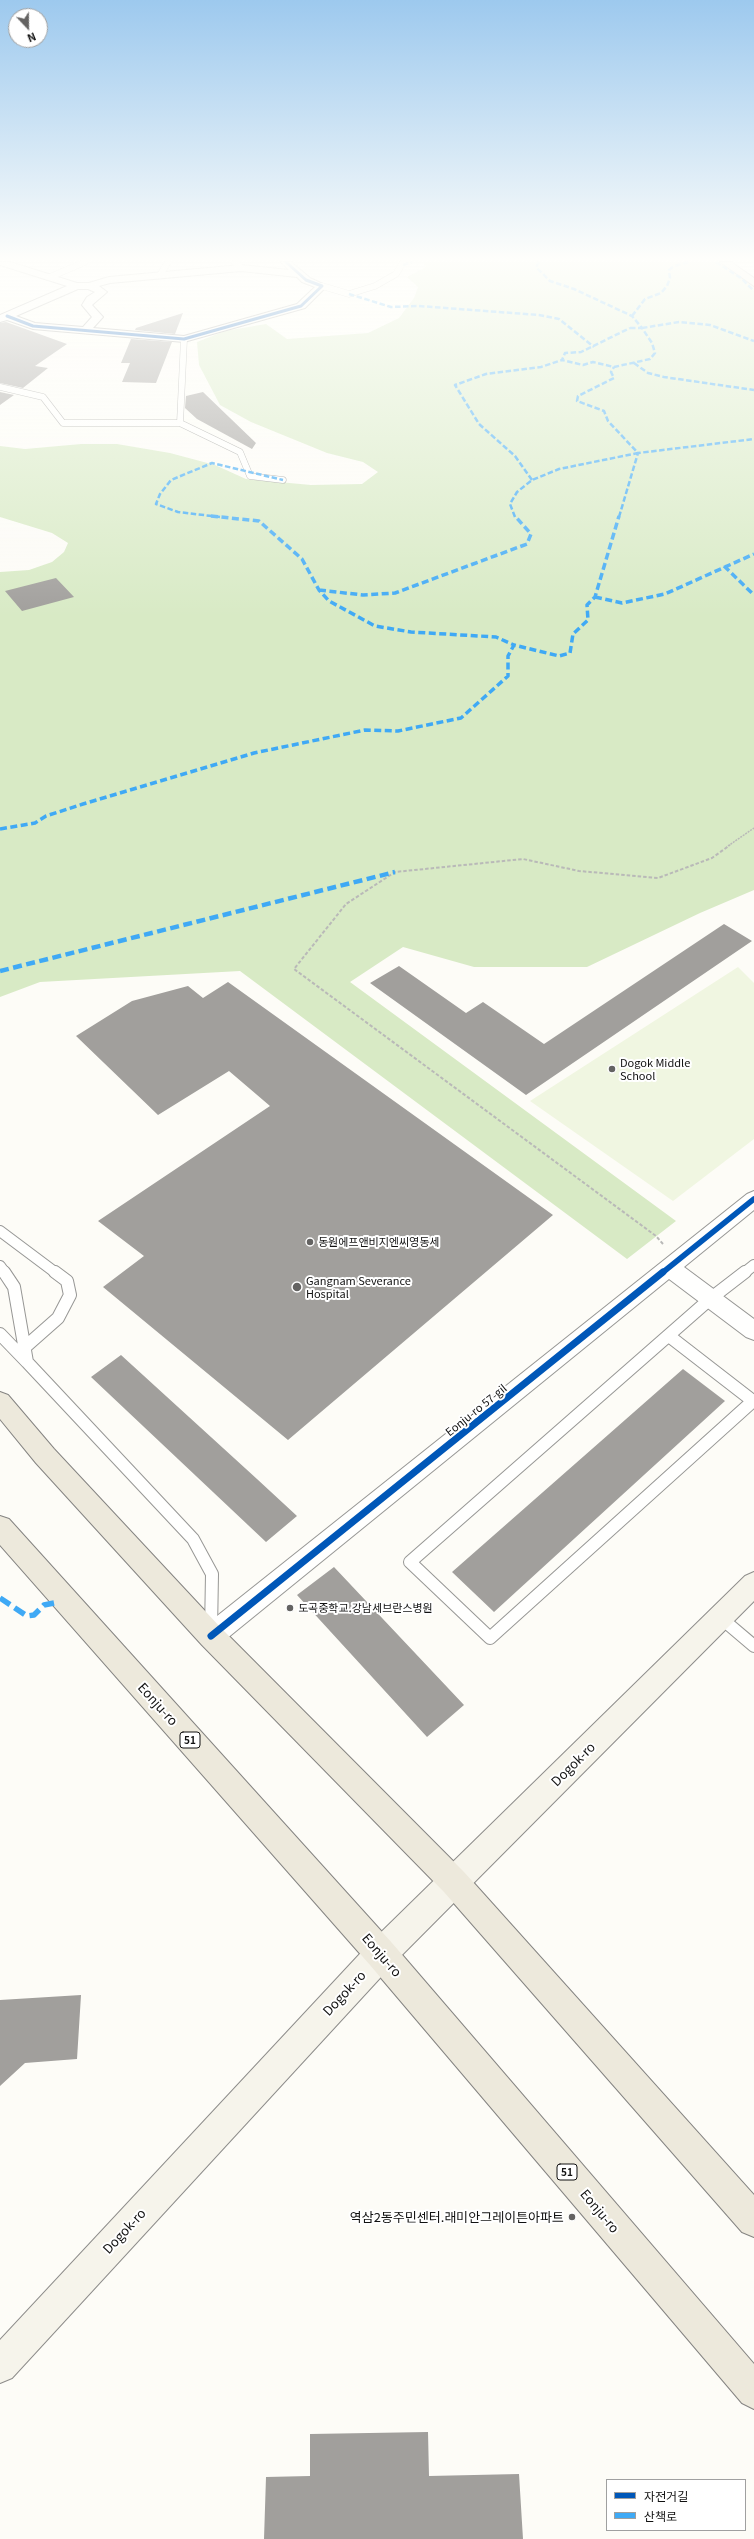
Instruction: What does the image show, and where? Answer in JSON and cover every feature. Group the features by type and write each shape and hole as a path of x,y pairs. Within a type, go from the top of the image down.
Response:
{"main road":[{"path":"0,1402 45,1456 211,1636 454,1882 754,2220"},
{"name":"Eonju-ro","path":"0,1527 381,1954 754,2391"},
{"name":"Dogok-ro","path":"0,2366 381,1954 754,1584"}],"street":[{"name":"Eonju-ro 57-gil","path":"211,1636 754,1199"},
{"path":"669,1268 710,1300 754,1331"}],"lane":[{"path":"180,423 182,380"},
{"path":"0,386 42,397 63,423 180,423 240,452 250,476 283,480"},
{"path":"0,1231 67,1281 70,1294 58,1318 24,1348"},
{"path":"669,1336 753,1401 490,1638 410,1562 710,1300 754,1265"},
{"path":"0,1266 14,1287 26,1362"},
{"path":"0,1334 193,1539 212,1574 211,1636"},
{"path":"721,1618 754,1646"}],"path":[{"path":"669,1268 662,1243 656,1236 294,969 346,904 395,872 523,859 578,871 658,878 712,858 754,828"}],"green space":[{"path":"207,380 754,380 754,890 700,913 587,967 474,967 403,947 350,982 676,1221 627,1259 240,971 40,982 0,997 0,572 29,570 52,562 64,552 68,543 52,533 0,517 0,446 25,449 81,444 117,444 170,453 215,465 246,479 311,485 362,484 378,472 363,462 327,453 251,422 220,405"},
{"path":"738,967 754,983 754,1139 673,1201 530,1101"}],"building":[{"path":"0,380 32,380 23,388 0,383"},
{"path":"123,380 157,380 156,383 122,382"},
{"path":"0,392 14,395 0,405"},
{"path":"203,392 256,443 252,449 197,419 185,408 186,396"},
{"path":"56,578 74,597 22,611 5,591"},
{"path":"724,924 752,941 526,1095 370,983 399,966 466,1013 483,1002 544,1044"},
{"name":"Gangnam Severance Hospital","path":"228,982 553,1215 288,1440 103,1287 144,1256 98,1221 270,1106 229,1071 158,1115 76,1036 132,1001 188,986 203,998"},
{"path":"121,1355 297,1516 266,1542 91,1377"},
{"path":"683,1369 725,1401 494,1612 452,1572"},
{"path":"334,1567 464,1705 427,1737 297,1595"},
{"path":"81,1995 77,2059 25,2063 0,2086 0,2000"},
{"path":"428,2432 429,2476 519,2474 523,2539 264,2539 266,2477 310,2476 310,2434"}],"marked path":[{"path":"468,380 455,385 479,424 515,456 532,480"},
{"path":"319,590 363,595 395,593 527,544 531,534 516,519 510,504 517,492 532,480 559,469 638,453 623,435 608,421 604,411 577,401 578,396 609,380"},
{"path":"688,380 754,390"},
{"path":"0,829 35,823 46,816 83,804 254,753 365,730 398,731 461,718 508,676 508,656 514,645 559,656 570,653 573,634 588,620 587,605 595,597 638,453 754,439"},
{"path":"283,480 212,463 171,480 160,494 156,504 178,512 259,521 302,559 319,590 329,601 375,626 411,632 496,637 514,645"},
{"path":"595,597 622,603 665,594 724,566 754,554"},
{"path":"724,566 754,595"},
{"path":"0,971 395,872"},
{"path":"0,1598 27,1616 34,1615 44,1605 54,1603"}],"cycle path":[{"path":"211,1636 754,1199"}],"place":[{"name":"Dogok Middle School","path":"612,1069"},
{"name":"동원에프앤비지엔씨영동세","path":"310,1242"},
{"name":"Gangnam Severance Hospital","path":"297,1287"},
{"name":"도곡중학교.강남세브란스병원","path":"290,1608"},
{"name":"역삼2동주민센터.래미안그레이튼아파트","path":"572,2217"}]}
